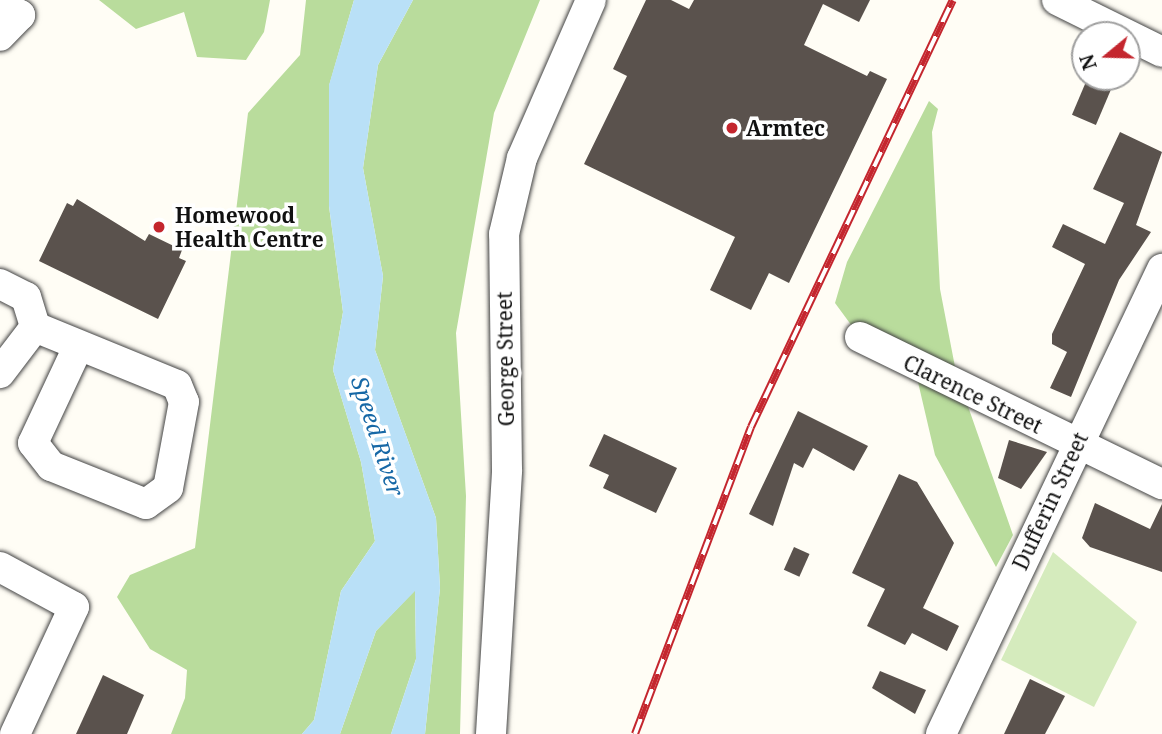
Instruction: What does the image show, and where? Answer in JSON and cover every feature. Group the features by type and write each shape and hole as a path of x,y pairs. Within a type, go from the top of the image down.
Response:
{"street":[{"name":"George Street","path":"491,734 507,470 504,233 522,158 591,0"},
{"path":"1057,0 1162,52"},
{"path":"0,4 20,15 0,36"},
{"name":"Dufferin Street","path":"941,734 1162,269"},
{"path":"0,284 26,297 35,327 78,347 97,348 177,385 184,402 168,488 146,504 51,466 33,443 78,347"},
{"path":"0,373 35,327"},
{"name":"Clarence Street","path":"860,337 1162,484"},
{"path":"0,567 74,607 15,734"}],"green space":[{"path":"99,0 270,0 264,32 246,60 197,57 184,12 136,29"},
{"path":"306,0 354,0 329,86 329,206 343,312 333,370 361,462 375,541 341,591 314,720 302,734 171,734 185,698 187,670 150,649 117,597 130,575 195,548 248,113 300,55"},
{"path":"413,0 540,0 494,113 456,333 466,496 460,734 425,734 440,588 436,518 375,350 383,276 363,168 378,65"},
{"path":"929,101 938,109 932,132 940,289 956,372 1013,535 996,567 935,455 914,365 860,337 835,303 847,262"},
{"path":"1053,552 1137,622 1094,707 1001,660"},
{"path":"415,590 416,659 391,734 340,734 376,631"}],"water":[{"name":"Speed River","path":"354,0 413,0 378,65 363,168 383,276 375,350 436,518 440,588 425,734 391,734 416,659 415,591 376,631 340,734 302,734 314,720 341,591 375,541 361,462 333,370 343,312 329,206 329,85"}],"building":[{"name":"Armtec","path":"646,0 671,0 689,9 694,0 870,0 859,22 823,4 804,45 867,76 870,71 887,79 789,283 769,273 751,310 710,290 735,237 584,164 627,76 613,69"},
{"path":"1082,91 1110,91 1096,125 1072,115"},
{"path":"1120,132 1162,152 1136,225 1151,232 1119,280 1071,397 1050,388 1067,352 1052,344 1052,334 1085,264 1052,247 1063,224 1105,244 1124,203 1093,189"},
{"path":"77,199 145,241 149,234 182,250 179,258 186,261 158,319 39,261 67,203 73,206"},
{"path":"798,411 868,446 854,471 813,448 803,468 794,463 773,526 749,514"},
{"path":"604,434 677,468 656,513 603,488 609,475 589,466"},
{"path":"1009,440 1047,452 1021,489 998,478"},
{"path":"899,474 917,482 954,543 923,608 959,626 947,651 912,633 905,645 867,626 885,589 852,573"},
{"path":"1095,503 1150,529 1162,504 1162,572 1090,547 1082,538"},
{"path":"794,547 810,554 799,577 784,570"},
{"path":"880,671 926,690 915,714 872,688"},
{"path":"103,675 144,695 127,734 76,734"},
{"path":"1030,679 1065,696 1045,734 1004,734"}],"railway":[{"path":"635,734 751,427 953,0"}],"place":[{"name":"Armtec","path":"732,128"},
{"name":"Homewood Health Centre","path":"159,227"}]}
